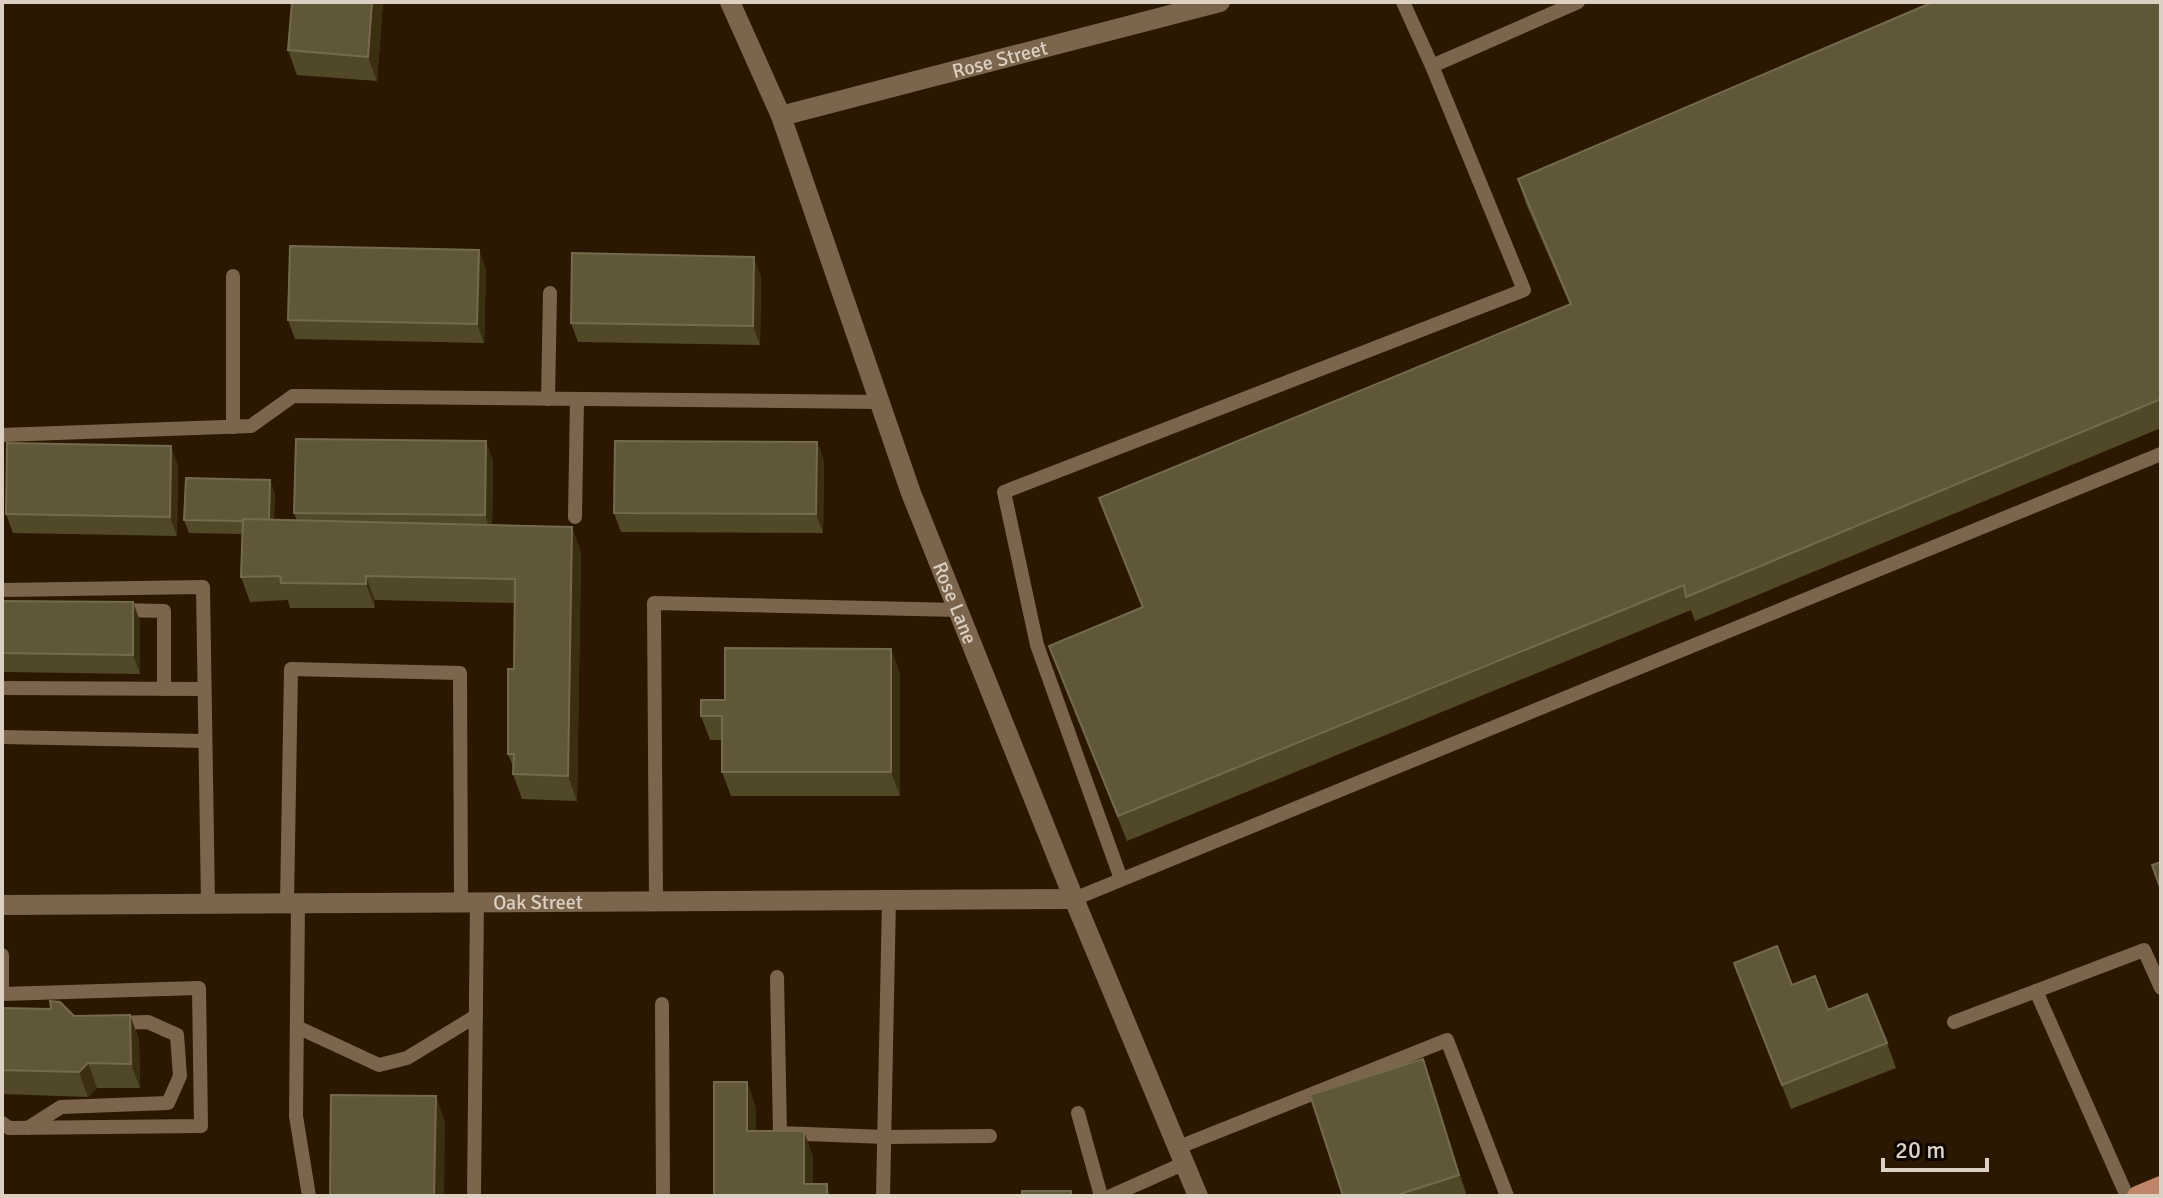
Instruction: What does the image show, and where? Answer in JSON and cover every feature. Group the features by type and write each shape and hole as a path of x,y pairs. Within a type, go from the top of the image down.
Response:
{"main road":[{"path":"2137,1196 2161,1186"}],"street":[{"name":"Rose Lane","path":"730,2 781,116 911,493 1074,899 1198,1196"},
{"name":"Rose Street","path":"781,116 1220,2"},
{"name":"Oak Street","path":"2,905 1074,899"}],"lane":[{"path":"1121,879 1037,645 1004,492 1524,290 1403,2"},
{"path":"1432,66 1578,2"},
{"path":"233,276 233,427"},
{"path":"548,399 550,293"},
{"path":"2,435 251,426 293,396 880,402"},
{"path":"575,517 577,399"},
{"path":"1074,899 2161,454"},
{"path":"2,590 203,587 208,903"},
{"path":"656,900 654,603 958,610"},
{"path":"105,610 164,611 164,689"},
{"path":"309,1196 296,1116 291,669 460,673 476,1016 474,1196"},
{"path":"2,688 204,689"},
{"path":"2,737 205,741"},
{"path":"883,1196 889,899"},
{"path":"1954,1022 2144,950 2161,988"},
{"path":"2,955 2,994 199,988 201,1126 9,1128 2,1123"},
{"path":"777,977 780,1133 885,1137 990,1136"},
{"path":"2036,991 2127,1196"},
{"path":"662,1004 663,1196"},
{"path":"297,1027 379,1065 407,1058 476,1016"},
{"path":"27,1128 61,1107 168,1103 180,1076 177,1035 148,1022 104,1023"},
{"path":"1111,1196 1182,1155 1447,1040 1507,1196"},
{"path":"1078,1113 1101,1196"}],"building":[{"path":"292,2 372,2 368,57 288,50"},
{"path":"1933,2 2161,2 2161,399 1686,597 1684,585 1118,816 1049,646 1143,607 1099,498 1571,304 1518,179"},
{"path":"290,246 479,250 477,324 288,320"},
{"path":"572,253 754,257 753,326 571,323"},
{"path":"296,439 486,441 485,515 294,513"},
{"path":"615,441 817,442 816,514 614,513"},
{"path":"7,443 171,446 170,517 6,514"},
{"path":"186,478 270,480 269,520 184,520"},
{"path":"243,519 572,527 568,776 513,774 514,754 508,754 508,669 514,669 515,579 366,576 366,584 281,583 280,576 241,577"},
{"path":"2,601 133,602 133,655 2,653"},
{"path":"725,648 891,649 891,772 722,772 722,716 701,716 701,700 725,700"},
{"path":"2161,862 2161,890 2152,865"},
{"path":"1777,946 1792,985 1815,976 1828,1010 1867,994 1887,1043 1782,1085 1734,963"},
{"path":"50,1001 60,1002 74,1016 130,1015 131,1064 88,1063 79,1072 2,1070 2,1008 51,1009"},
{"path":"1423,1059 1459,1175 1394,1196 1343,1196 1310,1095"},
{"path":"714,1082 747,1082 747,1131 804,1131 804,1184 827,1184 827,1196 714,1196"},
{"path":"331,1095 436,1096 434,1196 330,1196"},
{"path":"1022,1191 1071,1191 1071,1196 1022,1196"}]}
